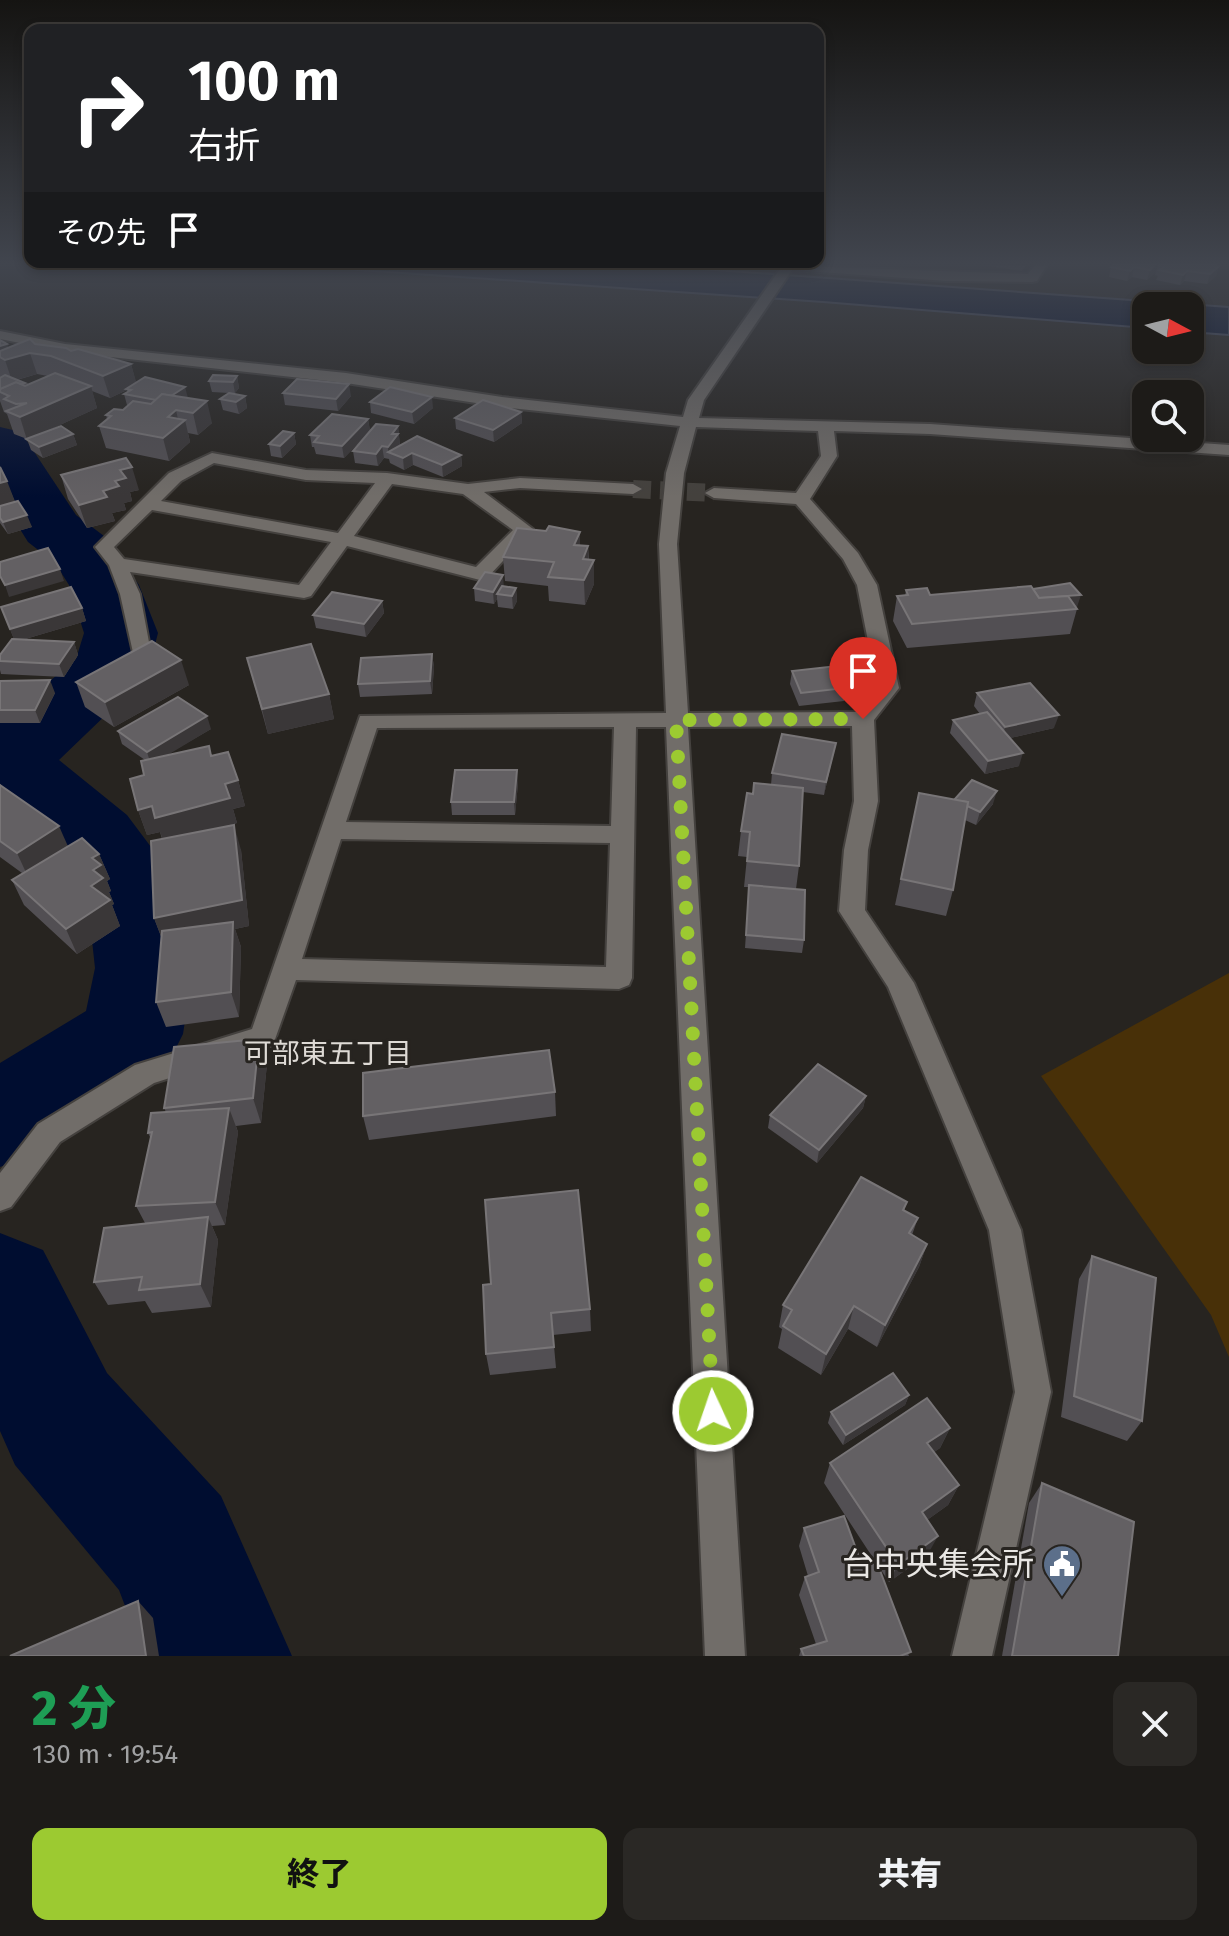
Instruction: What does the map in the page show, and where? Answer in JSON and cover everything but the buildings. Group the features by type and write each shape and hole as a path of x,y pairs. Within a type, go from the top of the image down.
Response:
{"street":[{"path":"36,342 156,360 346,378 502,402 692,411 825,426 930,429 1229,450"},
{"path":"725,1656 668,544 675,473 692,411 735,342"},
{"path":"0,351 149,374"},
{"path":"196,378 244,381 346,378"},
{"path":"801,499 829,456 825,426"},
{"path":"141,653 130,594 118,564 104,547 175,477 212,458 306,475 387,478 468,489 520,483 633,489"},
{"path":"118,564 304,592 387,478"},
{"path":"148,504 343,539 480,574 524,529 468,489"},
{"path":"714,493 801,499 851,557 867,585 888,688 863,719 866,801 856,850 852,911 900,983 1005,1230 1033,1392 972,1656"},
{"path":"0,1197 49,1133 145,1074 263,1037 368,721 863,719"},
{"path":"287,969 619,978 625,720"},
{"path":"332,830 623,835"}],"shaded area":[{"path":"1229,973 1229,1357 1211,1315 1041,1076"}],"waterway":[{"path":"0,445 51,528 80,550 104,585 121,633 111,668 7,762 96,837 133,891 144,968 132,1034 0,1120"},
{"path":"0,1291 61,1419 172,1545 218,1656"}],"tunnel":[{"path":"633,489 714,493"}],"place":[{"name":"台中央集会所","path":"1062,1598"}],"district":[{"name":"可部東五丁目","path":"328,1053"}],"route":[{"path":"713,1411 676,720 863,719"}]}
